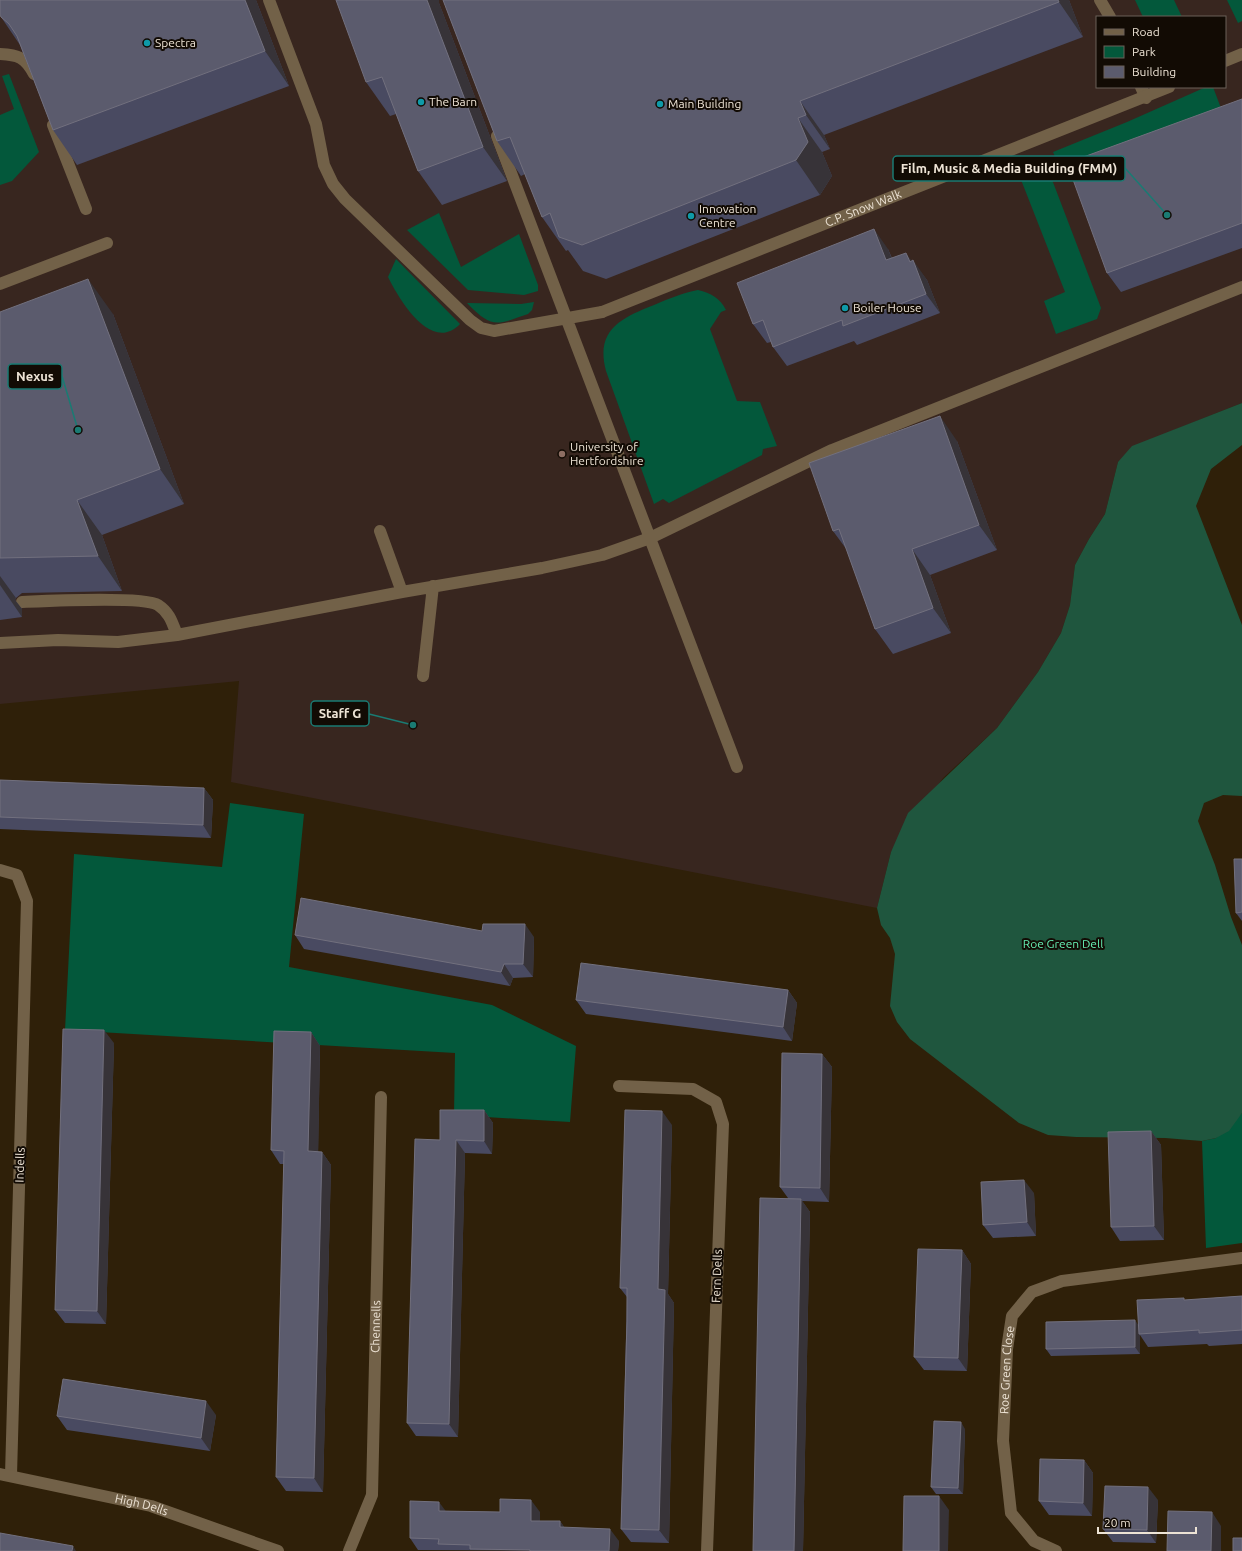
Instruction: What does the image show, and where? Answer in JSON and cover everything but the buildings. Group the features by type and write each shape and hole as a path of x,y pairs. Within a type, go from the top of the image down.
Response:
{"street":[{"name":"C.P. Snow Walk","path":"269,0 316,124 324,165 333,184 345,199 470,320 481,328 494,331 602,312 1143,92 1164,88"},
{"path":"1100,0 1109,16"},
{"path":"0,54 13,55 27,61 39,88"},
{"path":"1226,61 1242,54"},
{"path":"50,117 86,208"},
{"path":"494,126 737,767"},
{"path":"0,284 107,243"},
{"path":"0,643 58,640 118,642 177,635 433,586 542,568 602,555 650,538 832,450 1242,287"},
{"path":"380,531 402,592"},
{"path":"423,676 433,586"},
{"path":"22,602 136,601 156,604 169,614 177,635"},
{"name":"Indells","path":"0,870 17,875 27,901 6,1475"},
{"name":"Fern Dells","path":"619,1086 693,1089 716,1102 723,1124 708,1551"},
{"name":"Chennells","path":"349,1551 372,1495 381,1097"},
{"name":"Roe Green Close","path":"1056,1551 1034,1541 1011,1513 1003,1441 1007,1350 1012,1316 1032,1292 1062,1281 1242,1258"},
{"name":"High Dells","path":"6,1475 151,1506 278,1551"}],"shaded area":[{"name":"University of Hertfordshire","path":"0,0 1242,0 1242,403 1174,430 1118,462 1105,514 1075,565 1070,605 1061,633 1038,672 997,728 943,778 891,852 877,908 231,782 239,681 0,704"}],"green space":[{"path":"1135,0 1174,0 1182,16 1143,16"},
{"path":"1227,0 1242,0 1242,21 1238,23"},
{"path":"9,74 39,152 12,181 0,185 0,115 14,109 2,76"},
{"path":"1204,88 1213,88 1227,124 1064,178 1053,152 1127,122"},
{"path":"1043,156 1101,308 1097,319 1056,334 1044,301 1065,292 1016,167"},
{"path":"439,213 461,267 519,234 538,285 538,291 524,295 468,290 407,230"},
{"path":"396,259 460,324 449,331 438,332 427,328 417,320 400,298 388,277"},
{"path":"698,290 715,297 721,302 726,310 721,312 710,329 737,401 760,402 777,446 763,449 762,455 669,503 663,499 654,504 606,371 604,345 614,328 621,321 631,315 675,296"},
{"path":"534,302 532,310 528,314 501,322 489,321 467,303 521,304"},
{"name":"Roe Green Dell","path":"1242,403 1242,445 1211,469 1196,506 1242,625 1242,796 1223,795 1204,803 1198,821 1215,865 1231,917 1242,945 1242,1113 1229,1131 1216,1138 1202,1141 1165,1138 1076,1137 1048,1135 1019,1123 910,1039 897,1022 890,1006 895,954 890,938 881,925 877,908 891,852 908,813 997,728 1038,672 1061,633 1070,605 1075,565 1105,514 1118,462 1132,446"},
{"path":"230,803 304,814 289,967 492,1005 576,1046 570,1122 454,1115 455,1053 65,1030 74,854 222,867"},
{"path":"1242,1113 1242,1243 1206,1248 1202,1141 1216,1138"}],"place":[{"name":"Spectra","path":"147,43"},
{"name":"The Barn","path":"421,102"},
{"name":"Main Building","path":"660,104"},
{"name":"Film, Music & Media Building (FMM)","path":"1167,215"},
{"name":"Innovation Centre","path":"691,216"},
{"name":"Boiler House","path":"845,308"},
{"name":"Nexus","path":"78,430"},
{"name":"University of Hertfordshire","path":"562,454"},
{"name":"Staff G","path":"413,725"}]}
